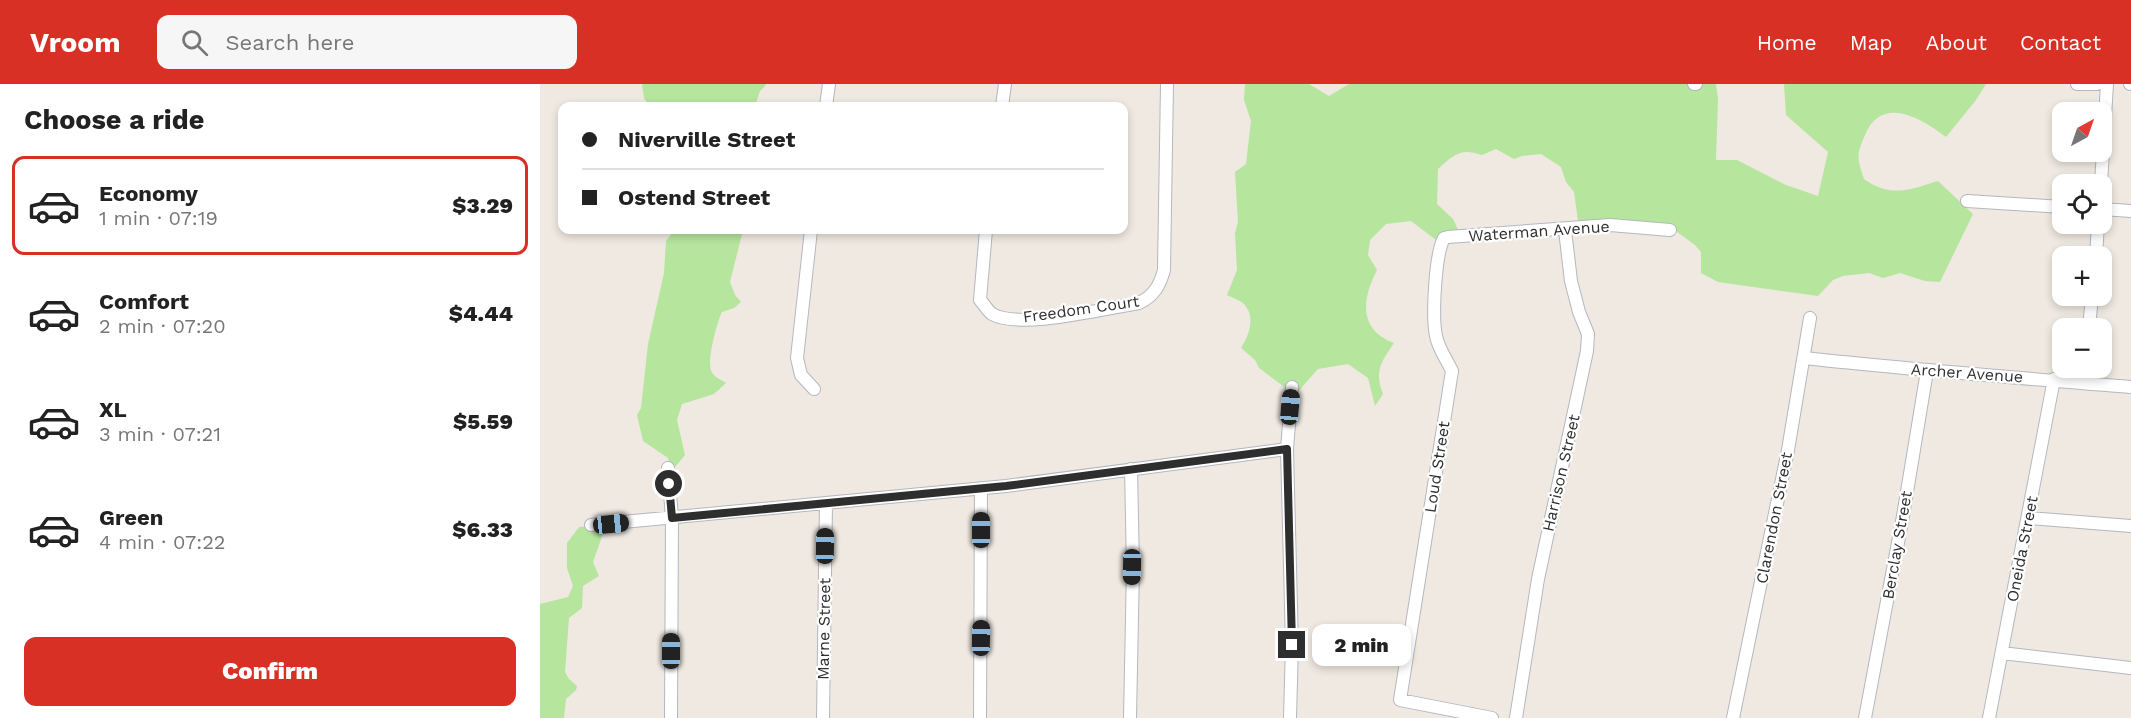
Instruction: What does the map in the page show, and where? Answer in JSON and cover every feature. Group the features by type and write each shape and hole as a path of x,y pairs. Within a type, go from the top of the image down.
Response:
{"street":[{"path":"827,102 829,84"},
{"path":"1003,102 1005,84"},
{"name":"Freedom Court","path":"986,234 980,300 993,314 1005,318 1032,320 1139,303 1148,299 1160,285 1164,270 1167,84"},
{"path":"2077,84 2097,84"},
{"path":"2102,174 2107,84"},
{"path":"1968,201 2052,206"},
{"path":"2112,210 2131,211"},
{"name":"Waterman Avenue","path":"1444,238 1610,225 1670,230"},
{"name":"Harrison Street","path":"1516,718 1538,579 1587,351 1588,333 1579,312 1571,281 1565,230"},
{"path":"812,234 797,358 801,375 814,389"},
{"name":"Loud Street","path":"1444,238 1438,253 1435,301 1436,337 1452,371 1400,700 1492,718"},
{"name":"Clarendon Street","path":"1733,718 1786,461 1810,318"},
{"name":"Archer Avenue","path":"1804,358 1927,371 2131,387"},
{"name":"Berclay Street","path":"1865,718 1899,539 1927,371"},
{"path":"2084,382 2085,378"},
{"name":"Oneida Street","path":"1989,718 2055,380"},
{"path":"1290,718 1292,645 1287,449 1292,387"},
{"path":"591,525 981,488 1287,449"},
{"path":"668,468 672,518 671,718"},
{"path":"1130,718 1131,470"},
{"path":"980,718 981,488"},
{"name":"Marne Street","path":"823,718 826,503"},
{"path":"2028,518 2131,526"},
{"path":"2002,653 2131,668"}],"green space":[{"path":"642,84 766,85 760,91 756,102 646,102"},
{"path":"1245,84 1309,84 1329,96 1349,84 1716,84 1718,99 1716,160 1737,160 1786,185 1818,196 1828,152 1786,115 1784,84 1986,84 1946,137 1926,123 1903,114 1892,113 1881,115 1872,123 1859,152 1864,179 1874,185 1883,189 1900,190 1938,181 1973,214 1940,282 1925,281 1900,273 1883,278 1869,273 1843,276 1833,280 1818,296 1718,282 1701,273 1701,252 1673,229 1579,228 1574,192 1566,182 1561,167 1541,154 1514,159 1496,149 1482,155 1463,152 1454,156 1438,169 1437,204 1453,219 1460,234 1440,243 1411,221 1386,224 1370,240 1368,255 1377,270 1368,292 1366,312 1374,330 1394,343 1380,367 1379,379 1383,394 1375,406 1368,378 1348,364 1318,369 1295,395 1259,368 1255,360 1241,348 1249,332 1250,315 1244,304 1227,295 1237,270 1235,233 1238,222 1235,172 1246,164 1251,121 1244,100"},
{"path":"671,234 742,234 730,282 735,295 741,302 734,308 722,312 710,358 712,372 726,383 714,394 682,404 677,420 685,455 671,472 668,458 643,441 637,415 641,408 648,344 664,273 666,241"},
{"path":"606,525 593,562 599,576 583,586 582,608 569,618 565,672 577,686 576,690 566,699 564,718 540,718 540,604 568,597 573,586 567,568 567,543 579,527"}],"route":[{"path":"669,484 672,518 1006,486 1287,449 1292,645"}]}
